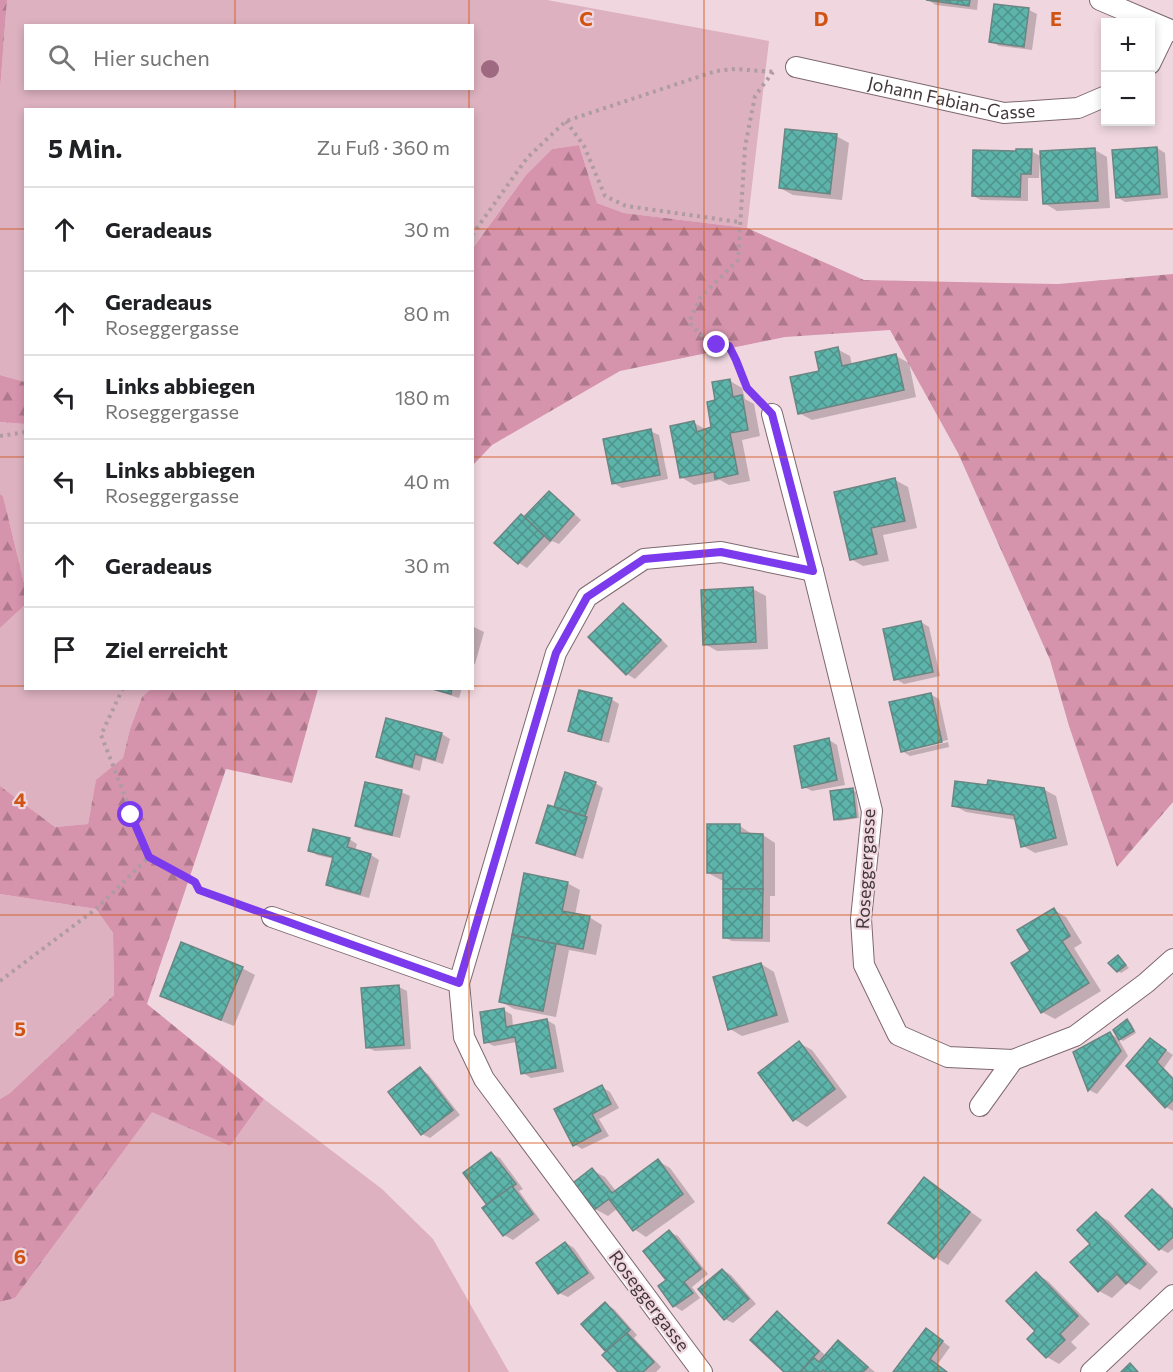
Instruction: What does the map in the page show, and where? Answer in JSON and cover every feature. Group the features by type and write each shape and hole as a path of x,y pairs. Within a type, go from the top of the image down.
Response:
{"street":[{"path":"1100,0 1170,30 1155,56"},
{"name":"Johann Fabian-Gasse","path":"796,67 1004,112 1078,108 1101,98"},
{"name":"Roseggergasse","path":"772,414 872,811 861,919 864,965 898,1035 948,1058 1013,1060 1075,1036 1146,983 1173,959"},
{"name":"Roseggergasse","path":"702,1372 484,1079 464,1037 459,983 556,653 587,597 644,559 721,552 813,571"},
{"path":"272,917 459,983"},
{"path":"980,1106 1013,1060"},
{"path":"1091,1372 1173,1295"}],"path":[{"path":"474,232 527,158 566,121 716,71 735,69 773,72 796,67"},
{"path":"772,414 747,388 729,346 717,345 705,340 689,322 700,298 738,260 745,147 755,96 773,72"},
{"path":"566,121 584,146 605,196 626,206 739,222"},
{"path":"0,436 24,432"},
{"path":"122,690 101,735 149,857 195,882 199,890 272,917"},
{"path":"0,981 96,909 149,857"}],"shaded area":[{"path":"7,0 547,0 769,41 747,228 624,213 597,203 579,145 552,149 526,175 474,247 474,108 24,108 24,382 0,375 0,90"},
{"path":"0,422 24,424 24,583 3,496 0,494"},
{"path":"24,606 24,690 151,690 142,697 130,729 123,758 96,781 88,824 55,827 0,786 0,628"},
{"path":"0,894 96,909 113,933 114,995 10,1093 0,1099"},
{"path":"264,1099 382,1189 433,1239 509,1372 0,1372 0,1302 15,1298 152,1111 230,1146"}],"green space":[{"path":"0,0 7,0 0,90"},
{"path":"579,145 597,203 624,213 747,228 864,280 1058,284 1173,274 1173,802 1117,867 1069,726 1050,660 958,453 890,330 785,337 620,371 492,445 474,464 474,247 526,175 552,149"},
{"path":"0,375 24,382 24,424 0,422"},
{"path":"0,494 3,496 24,583 24,606 0,628"},
{"path":"150,690 318,690 292,783 226,769 147,1004 264,1099 230,1146 152,1112 15,1298 0,1302 0,1099 10,1093 114,995 113,933 96,909 0,894 0,786 55,827 88,824 96,780 123,758 130,729 142,697"}],"building":[{"path":"926,0 970,0 969,6"},
{"path":"994,4 1029,8 1024,47 989,42"},
{"path":"785,129 837,134 830,194 779,188"},
{"path":"1157,147 1160,194 1116,198 1112,150"},
{"path":"1095,148 1098,201 1043,204 1040,151"},
{"path":"1016,149 1032,149 1031,174 1021,174 1020,197 972,196 973,150 1016,151"},
{"path":"838,347 842,366 896,354 904,390 798,414 790,377 819,371 815,352"},
{"path":"730,379 733,397 742,395 748,430 730,433 738,474 715,479 714,472 680,478 670,426 694,421 697,432 711,427 707,402 715,400 712,382"},
{"path":"651,429 660,475 612,484 603,439"},
{"path":"895,478 905,521 871,528 877,554 850,560 834,492"},
{"path":"549,491 574,514 550,541 524,517"},
{"path":"521,514 544,536 518,564 494,543"},
{"path":"753,587 756,642 703,645 701,590"},
{"path":"623,603 661,640 626,675 588,637"},
{"path":"921,621 933,672 894,680 883,629"},
{"path":"436,690 452,690 451,694"},
{"path":"579,690 612,698 601,740 568,731"},
{"path":"931,693 942,742 901,752 889,702"},
{"path":"386,718 442,733 435,760 415,754 412,767 376,757"},
{"path":"829,738 837,780 802,788 794,746"},
{"path":"565,772 596,782 585,816 554,807"},
{"path":"988,780 1044,788 1056,838 1021,847 1014,815 952,806 955,781 987,785"},
{"path":"365,782 402,790 392,835 355,826"},
{"path":"853,788 856,817 834,820 830,791"},
{"path":"548,805 587,817 575,855 536,843"},
{"path":"707,824 740,824 740,833 763,834 763,889 723,889 723,873 707,873"},
{"path":"313,829 350,838 347,847 371,854 360,894 326,885 333,857 308,851"},
{"path":"524,873 568,882 562,911 590,916 583,949 512,935"},
{"path":"723,889 763,889 762,938 723,938"},
{"path":"1054,908 1070,936 1062,941 1089,983 1041,1013 1011,963 1030,951 1017,930"},
{"path":"512,935 556,944 543,1011 499,1002"},
{"path":"181,942 243,967 221,1020 160,996"},
{"path":"1118,955 1126,965 1117,972 1108,963"},
{"path":"761,963 777,1015 728,1030 713,977"},
{"path":"399,985 404,1045 366,1048 361,988"},
{"path":"504,1008 506,1027 547,1019 556,1068 521,1074 515,1037 484,1043 480,1012"},
{"path":"1127,1019 1134,1031 1119,1040 1113,1030"},
{"path":"1110,1032 1121,1051 1088,1091 1073,1052"},
{"path":"1150,1038 1166,1050 1157,1062 1173,1079 1173,1100 1165,1108 1126,1066"},
{"path":"799,1041 835,1089 793,1121 758,1073"},
{"path":"420,1067 453,1110 421,1135 388,1092"},
{"path":"602,1085 611,1104 592,1114 601,1131 573,1146 554,1109"},
{"path":"491,1152 516,1184 487,1205 463,1173"},
{"path":"658,1159 683,1194 633,1231 609,1199 594,1210 573,1183 592,1168 612,1193"},
{"path":"924,1177 970,1212 934,1259 888,1223"},
{"path":"512,1186 533,1214 503,1236 482,1208"},
{"path":"1152,1189 1173,1210 1173,1237 1159,1250 1125,1216"},
{"path":"1096,1212 1146,1264 1126,1284 1117,1274 1098,1292 1070,1262 1090,1244 1077,1230"},
{"path":"669,1230 701,1269 684,1282 693,1293 673,1307 658,1286 666,1280 643,1251"},
{"path":"565,1242 588,1273 558,1294 536,1263"},
{"path":"722,1269 749,1299 724,1320 698,1289"},
{"path":"1036,1272 1078,1316 1060,1334 1065,1340 1046,1358 1027,1339 1035,1331 1006,1301"},
{"path":"605,1302 630,1330 606,1352 581,1324"},
{"path":"777,1311 819,1351 800,1372 784,1372 750,1340"},
{"path":"926,1328 943,1341 930,1359 947,1372 893,1372"},
{"path":"627,1333 654,1362 643,1372 618,1372 602,1355"},
{"path":"838,1340 868,1367 863,1372 825,1372 823,1370 821,1372 800,1372 813,1357 819,1362"},
{"path":"1130,1363 1138,1372 1121,1372"}],"route":[{"path":"131,815 149,857 195,882 199,890 459,983 556,653 587,597 644,559 721,552 813,571 772,414 747,388 729,346 717,345"}]}
